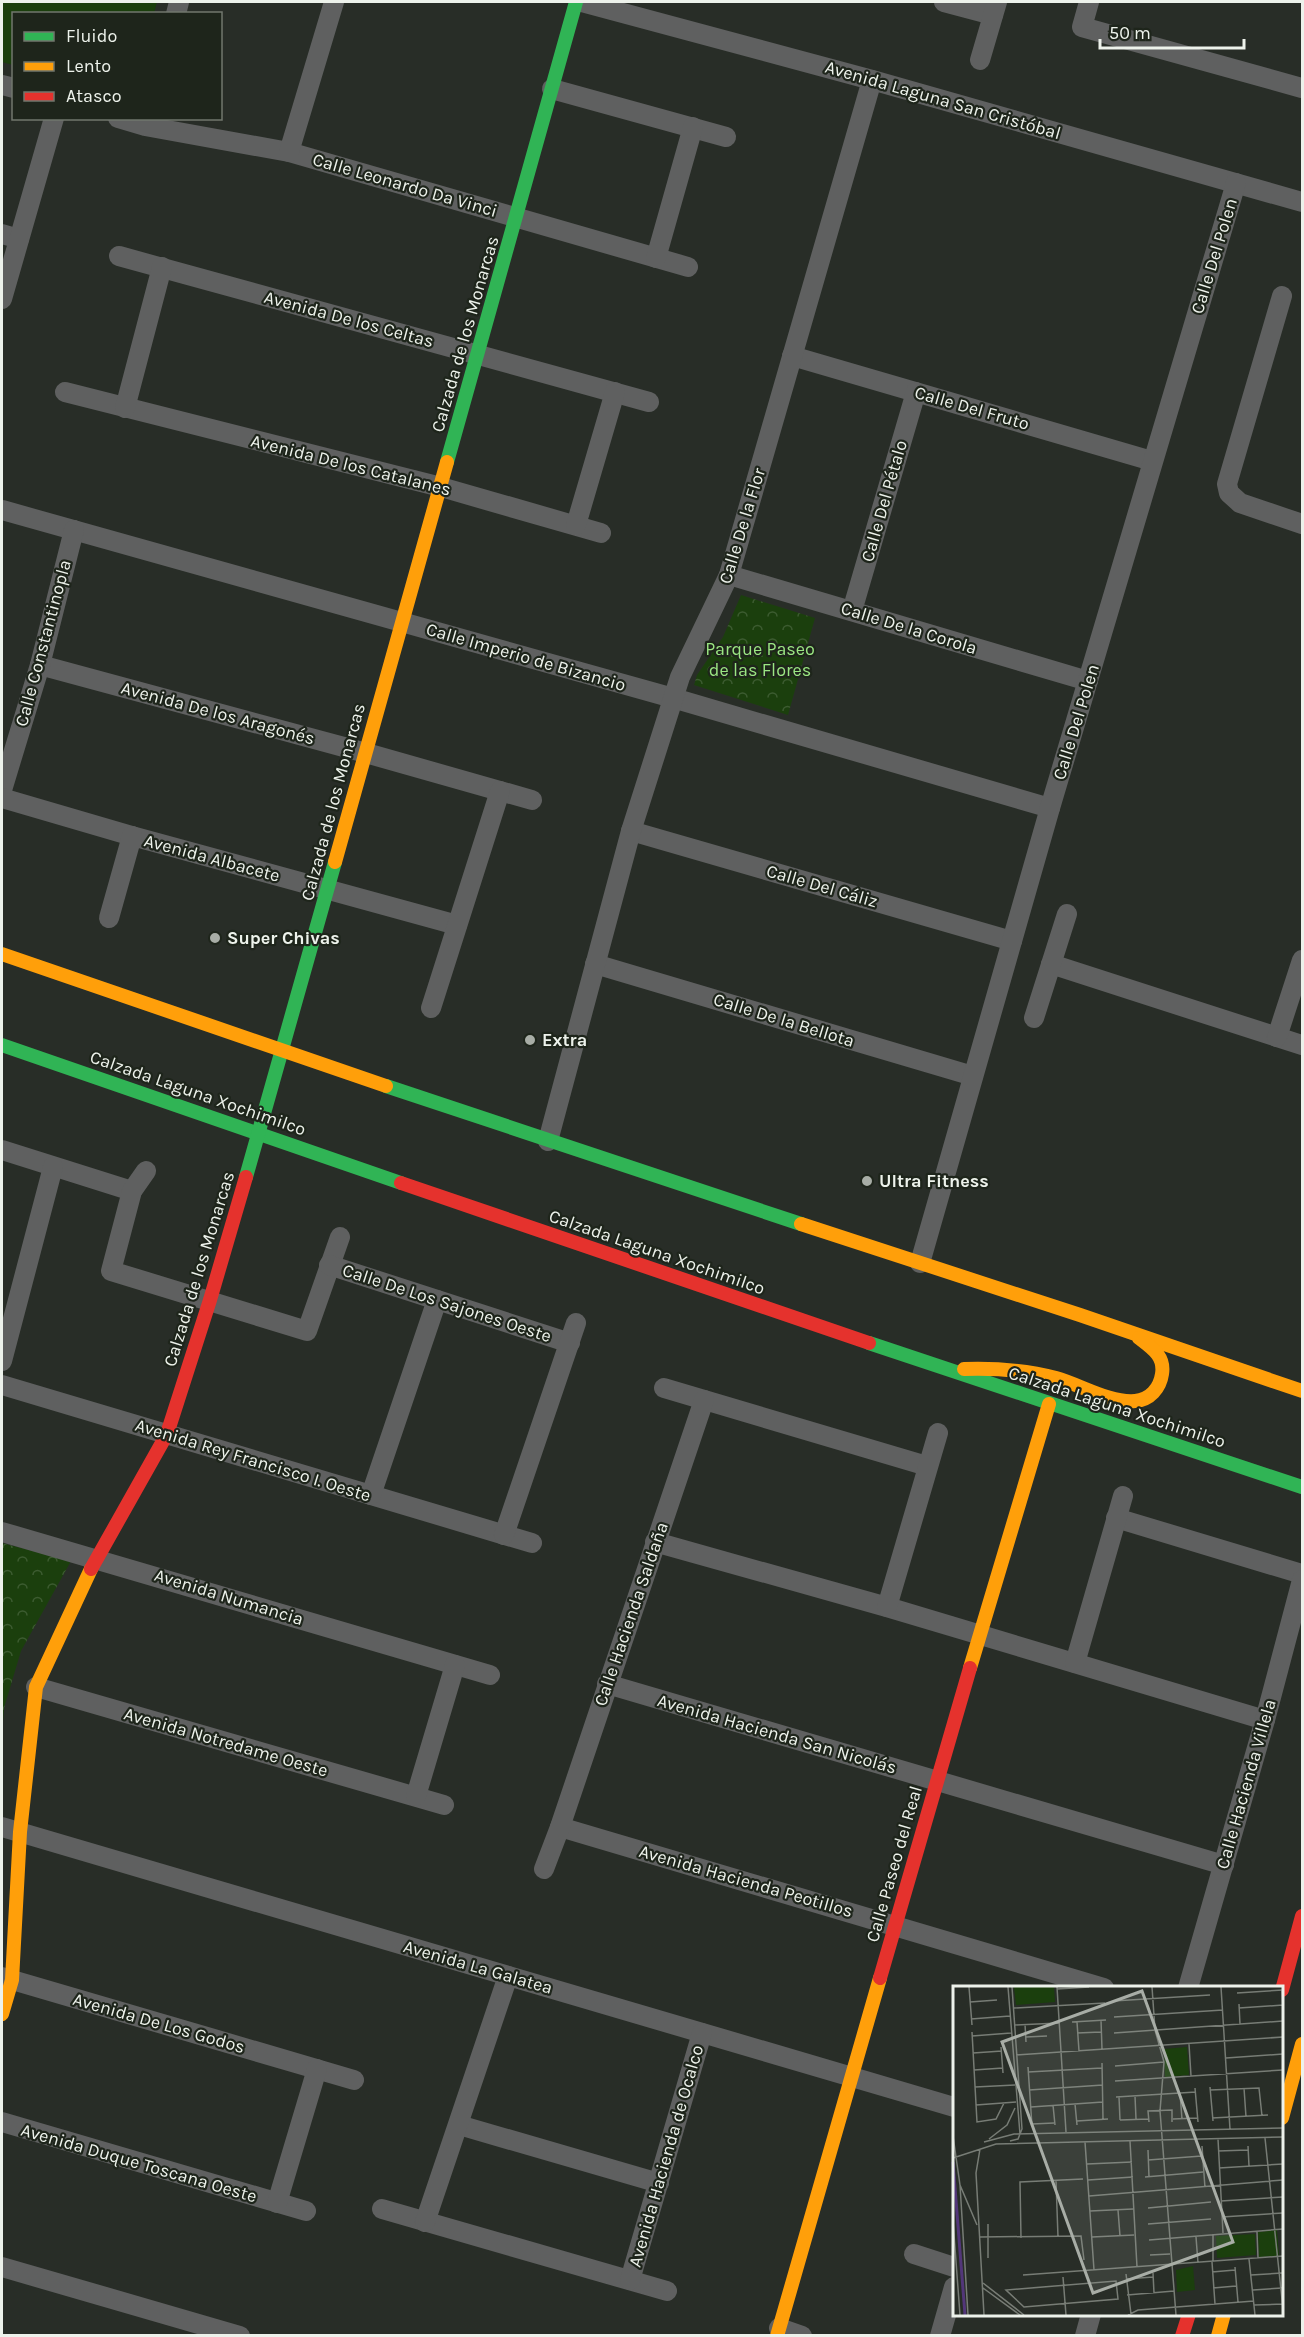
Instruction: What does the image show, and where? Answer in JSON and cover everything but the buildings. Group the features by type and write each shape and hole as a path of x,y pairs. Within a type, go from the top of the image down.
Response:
{"main road":[{"name":"Calzada de los Monarcas","path":"2,2014 7,1978 11,1830 36,1687 96,1558 167,1434 210,1300 283,1050 401,621 441,487 576,2"},
{"path":"2,954 548,1141 1133,1333 1302,1391"},
{"name":"Calzada Laguna Xochimilco","path":"2,1045 258,1132 591,1250 1302,1487"},
{"path":"951,1370 1000,1367 1033,1372 1120,1399 1136,1401 1150,1397 1160,1383 1164,1367 1157,1353 1133,1333"},
{"name":"Calle Paseo del Real","path":"778,2332 937,1780 1049,1404"},
{"path":"1282,1986 1302,1916"},
{"path":"1283,2111 1302,2044"},
{"path":"1182,2336 1187,2316"},
{"path":"1218,2336 1223,2316"}],"street":[{"path":"289,152 334,2"},
{"name":"Avenida Laguna San Cristóbal","path":"582,2 872,80 1302,202"},
{"path":"944,2 995,8 980,60"},
{"path":"1089,2 1082,27 1302,88"},
{"name":"Calle De la Flor","path":"548,1141 631,831 680,677 729,575 872,80"},
{"path":"552,89 726,137"},
{"path":"2,299 10,236 53,120"},
{"name":"Calle Leonardo Da Vinci","path":"146,122 289,152 687,267"},
{"path":"656,258 693,127"},
{"name":"Calle Del Polen","path":"921,1263 1050,808 1236,183"},
{"name":"Avenida De los Celtas","path":"119,256 649,402"},
{"path":"125,408 162,267"},
{"path":"1282,296 1227,484 1229,493 1240,503 1302,524"},
{"name":"Calle Del Fruto","path":"792,356 1152,462"},
{"name":"Avenida De los Catalanes","path":"65,392 441,487 601,533"},
{"path":"576,525 615,392"},
{"name":"Calle Del Pétalo","path":"852,611 916,392"},
{"name":"Calle Imperio de Bizancio","path":"2,510 673,698 1050,808"},
{"name":"Calle Constantinopla","path":"2,790 40,665 74,530"},
{"name":"Calle De la Corola","path":"729,575 1088,681"},
{"name":"Avenida De los Aragonés","path":"40,665 532,800"},
{"path":"431,1008 500,791"},
{"name":"Avenida Albacete","path":"2,798 132,837 457,925"},
{"name":"Calle Del Cáliz","path":"631,831 1012,941"},
{"path":"109,918 132,837"},
{"path":"1034,1018 1067,914"},
{"path":"1277,1036 1302,960"},
{"name":"Calle De la Bellota","path":"596,964 973,1076"},
{"path":"1051,964 1302,1045"},
{"path":"2,1150 132,1191"},
{"path":"2,1361 53,1167"},
{"path":"146,1171 132,1191 111,1271 210,1300"},
{"path":"329,1265 340,1237"},
{"name":"Calle De Los Sajones Oeste","path":"210,1300 307,1331 329,1265 570,1343 504,1535"},
{"path":"371,1495 437,1300"},
{"path":"570,1343 576,1323"},
{"name":"Avenida Rey Francisco I. Oeste","path":"2,1385 532,1543"},
{"path":"664,1388 927,1466"},
{"name":"Calle Hacienda Saldaña","path":"544,1869 704,1400"},
{"path":"887,1608 938,1433"},
{"path":"1075,1663 1123,1496"},
{"path":"1116,1518 1302,1574"},
{"name":"Avenida Numancia","path":"2,1532 490,1675"},
{"path":"655,1542 1265,1720"},
{"name":"Calle Hacienda Villela","path":"1189,1986 1265,1720 1302,1580"},
{"path":"416,1796 455,1665"},
{"name":"Avenida Hacienda San Nicolás","path":"607,1684 1224,1865"},
{"name":"Avenida Notredame Oeste","path":"36,1687 444,1805"},
{"name":"Avenida Hacienda Peotillos","path":"560,1827 895,1924 1097,1986"},
{"name":"Avenida La Galatea","path":"11,1830 953,2107"},
{"path":"425,2222 508,1976"},
{"name":"Avenida De Los Godos","path":"7,1978 354,2080"},
{"name":"Avenida Hacienda de Ocalco","path":"630,2280 702,2033"},
{"path":"277,2204 317,2069"},
{"name":"Avenida Duque Toscana Oeste","path":"2,2122 306,2211"},
{"path":"459,2125 659,2183"},
{"path":"382,2209 667,2291"},
{"path":"914,2254 953,2267"},
{"path":"2,2267 231,2334"},
{"path":"940,2336 953,2290"},
{"path":"1085,2336 1090,2316"},
{"path":"778,2332 802,2336"}],"green space":[{"path":"2,2 157,2 154,12 12,12 12,65 2,62"},
{"name":"Parque Paseo de las Flores","path":"741,595 815,618 788,715 694,685 697,675 723,637"},
{"path":"2,1543 71,1561 21,1651 4,1708 2,1735"}],"traffic: fast":[{"path":"447,462 576,2"},
{"path":"246,1177 335,862"},
{"path":"2,1045 401,1183"},
{"path":"386,1086 801,1224"},
{"path":"869,1343 1302,1487"}],"traffic: slow":[{"path":"335,862 447,462"},
{"path":"2,954 386,1086"},
{"path":"801,1224 1080,1315 1302,1391"},
{"path":"964,1369 999,1369 1033,1373 1066,1381 1115,1399 1135,1401 1150,1396 1157,1388 1162,1368 1162,1362 1156,1353 1139,1338"},
{"path":"970,1668 1049,1404"},
{"path":"2,2014 12,1980 20,1832 36,1687 91,1569"},
{"path":"777,2336 880,1978"},
{"path":"1283,2114 1302,2044"},
{"path":"1218,2336 1223,2316"}],"traffic: jam":[{"path":"91,1569 167,1434 246,1177"},
{"path":"401,1183 869,1343"},
{"path":"880,1978 970,1668"},
{"path":"1283,1986 1302,1916"},
{"path":"1182,2336 1188,2316"}],"place":[{"name":"Super Chivas","path":"215,938"},
{"name":"Extra","path":"530,1040"},
{"name":"Ultra Fitness","path":"867,1181"}]}
